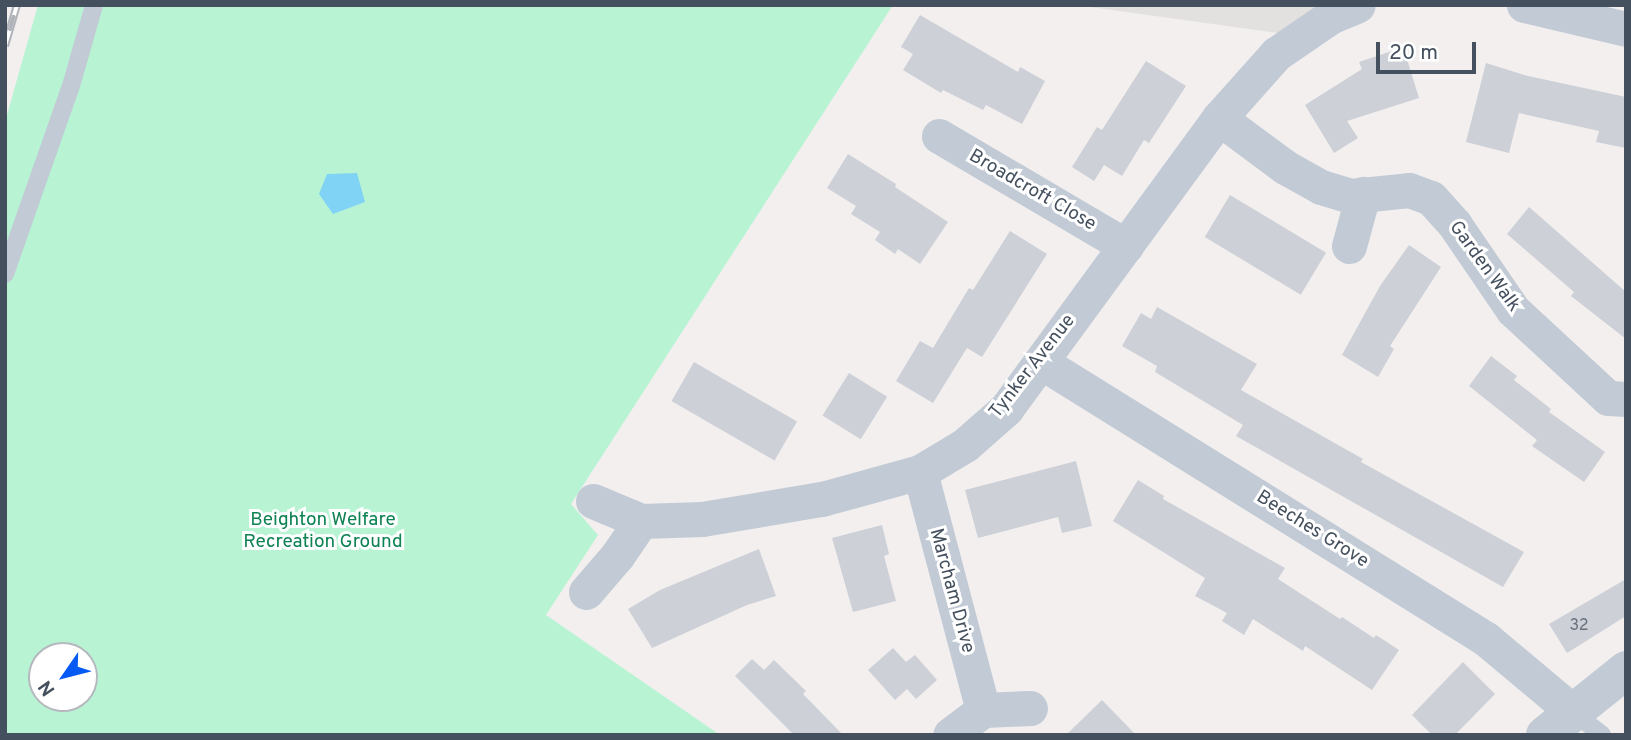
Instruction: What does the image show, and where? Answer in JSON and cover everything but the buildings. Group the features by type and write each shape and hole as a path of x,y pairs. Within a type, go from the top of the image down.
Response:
{"street":[{"name":"Tynker Avenue","path":"593,501 641,521 702,519 822,499 920,472 965,445 1006,409 1219,118 1276,54 1330,17 1358,5"},
{"path":"1524,5 1605,18"},
{"name":"Garden Walk","path":"1219,118 1285,167 1321,187 1351,196 1409,190 1430,198 1455,225 1513,310 1608,398 1626,400"},
{"name":"Broadcroft Close","path":"939,136 1126,246"},
{"path":"1349,246 1363,194"},
{"name":"Beeches Grove","path":"1041,362 1486,639 1573,727"},
{"name":"Marcham Drive","path":"920,472 983,710"},
{"path":"586,592 617,556 641,521"},
{"path":"1573,727 1626,670"},
{"path":"950,735 983,710 1031,708"}],"lane":[{"path":"5,274 71,86 94,5"}],"shaded area":[{"path":"1076,5 1322,5 1278,33"}],"green space":[{"name":"Beighton Welfare Recreation Ground","path":"38,5 893,5 571,504 598,535 546,615 720,735 5,735 5,122"}],"water":[{"path":"357,173 365,202 333,214 319,194 327,174"}],"railway":[{"path":"5,46 17,5"}]}
